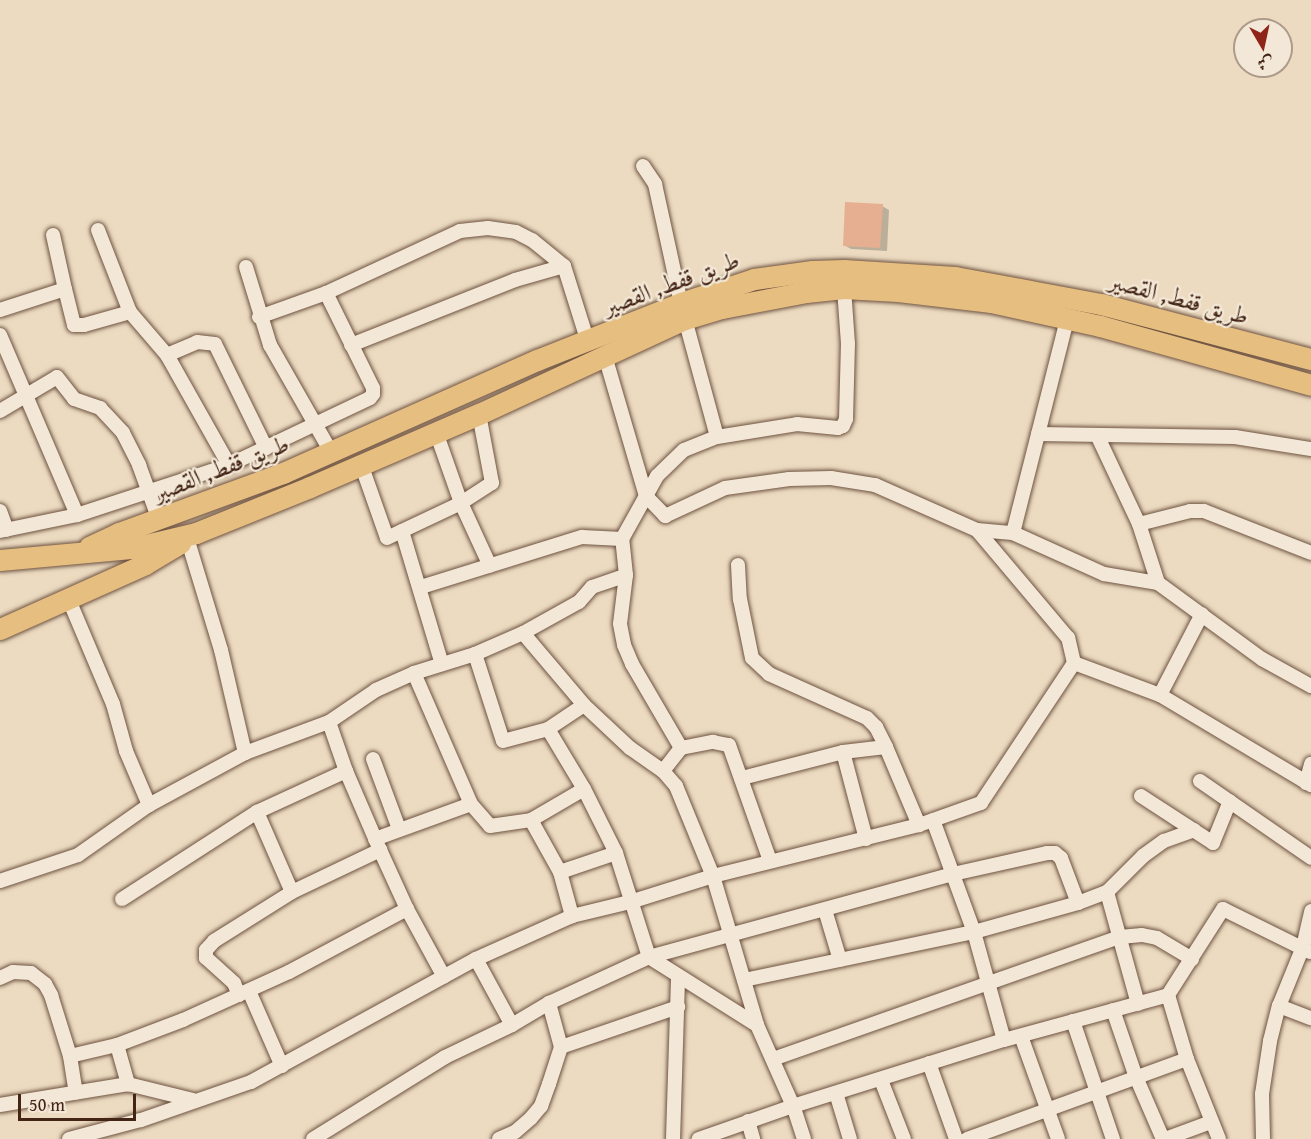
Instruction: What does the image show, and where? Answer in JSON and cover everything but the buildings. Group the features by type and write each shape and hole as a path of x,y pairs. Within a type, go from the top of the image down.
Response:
{"main road":[{"name":"طريق قفط, القصير","path":"0,630 145,564 191,536 479,414 605,356 683,311 754,279 844,270 955,278 1021,287 1149,316 1311,359"},
{"name":"طريق قفط, القصير","path":"81,551 119,533 159,520 331,452 537,360 683,311 722,308 806,292 844,288 897,291 991,302 1143,338 1311,385"},
{"path":"1143,338 1149,316"},
{"name":"طريق قفط, القصير","path":"0,560 133,548 191,536"}],"street":[{"path":"643,166 655,184 683,311 717,437"},
{"path":"259,317 326,293 460,231 488,228 516,232 532,240 564,266 588,342"},
{"path":"98,230 130,312 167,355 229,465"},
{"path":"53,235 74,325 84,325 130,312"},
{"path":"351,345 515,280 564,266"},
{"path":"246,267 259,317 270,345 331,452"},
{"path":"681,748 632,664 624,645 620,624 626,575 622,539 657,476 684,450 717,437 797,424 843,426 846,419 848,344 844,288"},
{"path":"0,310 65,290"},
{"path":"0,511 4,530 77,515 229,465 364,402 374,394 326,293"},
{"path":"1013,533 1067,319"},
{"path":"0,335 77,515"},
{"path":"167,355 197,342 215,344 266,448"},
{"path":"605,356 646,496 668,517 726,488 789,479 854,480 875,485 977,530 1013,533 1104,574 1158,584 1262,659 1311,686"},
{"path":"0,411 28,396 51,378 57,377 74,399 100,408 123,433 159,520"},
{"path":"361,465 387,538 461,503 492,483 479,414"},
{"path":"436,432 461,503 489,566"},
{"path":"1038,434 1098,437 1235,437 1311,449"},
{"path":"1098,437 1139,524 1158,584"},
{"path":"1139,524 1190,511 1204,511 1311,553"},
{"path":"69,1139 141,1120 193,1100 251,1082 476,959 572,916 630,902 712,876 919,825 986,799 1030,727 1074,663 1068,638 977,530"},
{"path":"402,531 421,587 442,664"},
{"path":"191,536 245,753"},
{"path":"421,587 582,537 622,539"},
{"path":"738,565 740,599 752,658 769,674 856,711 876,727 919,825"},
{"path":"0,881 78,855 149,805 245,753 329,722 376,690 414,673 475,654 524,633 579,602 592,586 626,575"},
{"path":"69,600 113,704 126,751 149,805"},
{"path":"1160,695 1202,614"},
{"path":"524,633 584,705 630,748 663,771 676,786 685,802 712,876 757,1025 793,1106 804,1139"},
{"path":"475,654 503,741 549,729 584,705"},
{"path":"1074,663 1160,695 1309,784 1311,764"},
{"path":"414,673 471,804 490,826 496,827 531,820 584,789"},
{"path":"329,722 346,771 407,909 444,976"},
{"path":"549,729 584,789 616,853 649,957 757,1025"},
{"path":"663,771 681,748 713,742 729,745 770,861"},
{"path":"742,778 843,752 886,747"},
{"path":"843,752 866,838"},
{"path":"373,759 399,829"},
{"path":"122,899 257,812 346,771"},
{"path":"1200,781 1311,858"},
{"path":"1141,796 1213,843 1230,801"},
{"path":"282,1066 244,993 206,958 206,950 231,928 378,844 399,829 471,804"},
{"path":"257,812 292,892"},
{"path":"531,820 560,872 572,916"},
{"path":"933,820 974,932 1004,1040"},
{"path":"744,980 974,932 1078,903 1107,892 1143,856 1164,841 1194,830"},
{"path":"560,872 616,853"},
{"path":"313,1139 445,1057 512,1025 549,1002 649,957 953,874 1055,853 1061,858 1078,903"},
{"path":"1107,892 1138,1004"},
{"path":"70,1056 117,1045 183,1020 244,993 407,909"},
{"path":"699,1139 793,1106 929,1063 1168,994 1223,909 1307,949"},
{"path":"825,910 840,960"},
{"path":"1263,1139 1262,1094 1270,1041 1279,1006 1307,949 1311,911"},
{"path":"773,1059 1120,938 1142,935 1157,938 1192,959"},
{"path":"476,959 512,1025"},
{"path":"0,978 13,972 31,973 45,984 51,994 70,1056 76,1093"},
{"path":"673,1139 678,977"},
{"path":"1168,994 1187,1059 1219,1139"},
{"path":"500,1139 515,1132 541,1106 561,1047 549,1002"},
{"path":"1279,1006 1311,1018"},
{"path":"561,1047 678,1007"},
{"path":"1113,1010 1136,1077 1164,1139 1211,1122"},
{"path":"1073,1021 1095,1092 1113,1139"},
{"path":"1021,1036 1058,1139"},
{"path":"117,1045 128,1084"},
{"path":"967,1139 1005,1133 1048,1109 1187,1059"},
{"path":"929,1063 956,1139"},
{"path":"881,1080 904,1139"},
{"path":"0,1105 128,1084 193,1100"},
{"path":"836,1093 850,1139"},
{"path":"748,1121 753,1139"}]}
